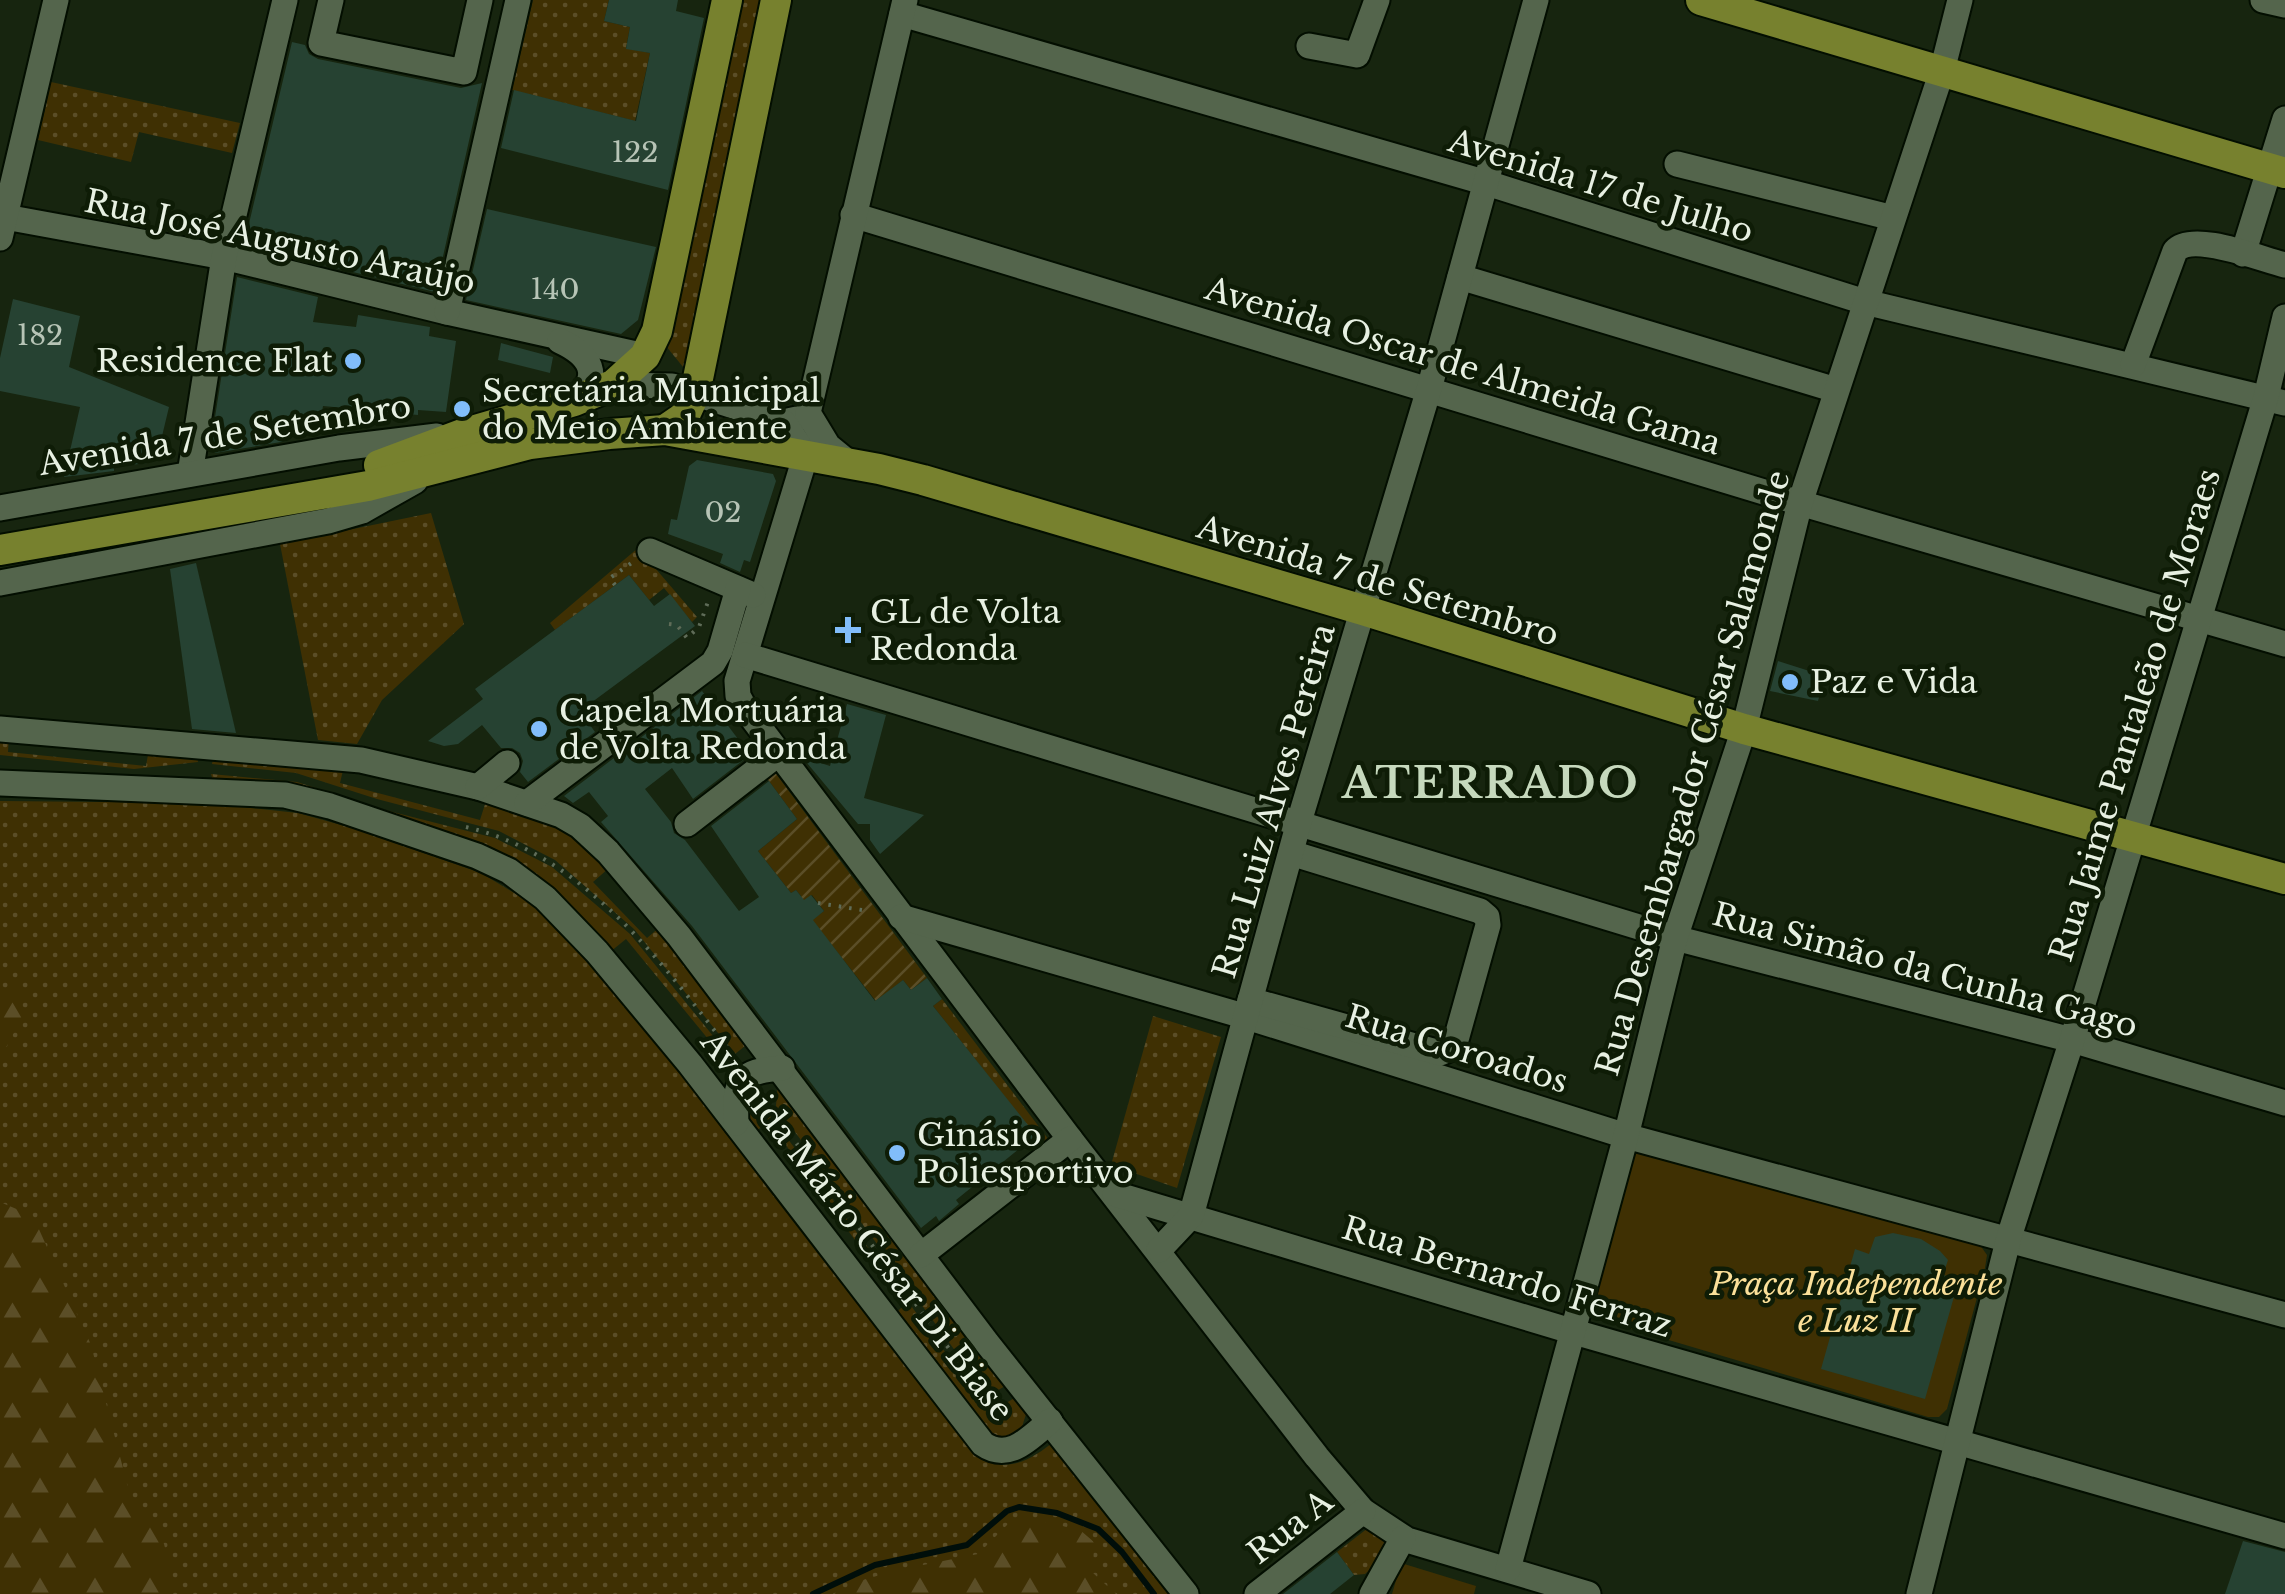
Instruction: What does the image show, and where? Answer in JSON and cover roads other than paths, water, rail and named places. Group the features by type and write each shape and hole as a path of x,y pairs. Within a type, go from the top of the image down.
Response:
{"main road":[{"path":"613,386 645,356 654,338 728,0"},
{"path":"665,430 684,417 695,393 776,0"},
{"path":"1701,0 2276,171"},
{"name":"Avenida 7 de Setembro","path":"366,478 462,434 613,386"},
{"name":"Avenida 7 de Setembro","path":"366,478 441,467 541,442 665,430 803,458 865,466 1363,610 1744,729 2285,879"},
{"path":"0,536 366,478"},
{"path":"0,550 366,478"}],"street":[{"path":"2,223 56,0"},
{"path":"190,474 224,257 285,0"},
{"path":"331,0 320,42 464,72 480,0"},
{"path":"447,312 518,0"},
{"path":"1309,46 1357,55 1378,0"},
{"name":"Rua Luiz Alves Pereira","path":"1191,1216 1299,822 1428,389 1536,0"},
{"name":"Rua Desembargador César Salamonde","path":"1508,1569 1676,938 1744,729 1800,504 1942,71 1960,0"},
{"path":"2263,0 2285,5"},
{"path":"865,466 828,446 808,413 903,7"},
{"name":"Avenida 17 de Julho","path":"903,7 1864,302 2275,400"},
{"path":"474,30 509,36"},
{"path":"2243,254 2276,171 2285,118"},
{"path":"1677,164 1893,218"},
{"name":"Avenida Oscar de Almeida Gama","path":"853,215 1800,504 2285,644"},
{"name":"Rua José Augusto Araújo","path":"2,223 224,257 546,336 575,348 588,360 590,379 585,391 574,401"},
{"path":"2134,365 2175,251 2182,244 2192,242 2285,266"},
{"path":"1460,278 1836,390"},
{"name":"Rua Jaime Pantaleão de Moraes","path":"1920,1594 2008,1237 2072,1040 2196,619 2275,400 2285,317"},
{"name":"Rua José Augusto Araújo","path":"546,336 572,338 645,356"},
{"name":"Avenida 7 de Setembro","path":"613,386 664,385 783,422"},
{"path":"808,413 783,422 796,438 803,458 737,681 738,696 890,914 1363,1511 1403,1538 1588,1594"},
{"name":"Avenida 7 de Setembro","path":"0,508 374,442 462,434"},
{"name":"Avenida 7 de Setembro","path":"0,584 348,516 441,467"},
{"path":"650,551 762,599"},
{"path":"528,802 713,663 720,651 727,585"},
{"name":"Rua Simão da Cunha Gago","path":"745,654 1676,938 2072,1040 2285,1103"},
{"name":"Avenida Mário César Di Biase","path":"0,729 361,760 528,802 572,820 599,842 679,936 1050,1421 1010,1450 998,1452 983,1444 885,1322 736,1123 597,952 520,878 477,856 330,806 262,792 0,783"},
{"path":"203,790 207,747"},
{"path":"687,824 778,753"},
{"path":"478,788 507,764"},
{"path":"1249,1009 1448,1052 1454,1047 1484,942 1487,917 1480,911 1291,853"},
{"name":"Rua Coroados","path":"890,914 1249,1009 1626,1136 2285,1315"},
{"path":"736,1123 738,1088 745,1076 762,1069 782,1068"},
{"path":"921,1255 1070,1139"},
{"name":"Rua Bernardo Ferraz","path":"1115,1194 1571,1332 2285,1536"},
{"path":"1159,1250 1191,1216"},
{"path":"1050,1421 1186,1594"},
{"name":"Rua A","path":"1257,1594 1363,1511"},
{"path":"1372,1594 1403,1538"}],"waterway":[{"path":"813,1594 875,1565 967,1545 1007,1511 1019,1507 1057,1513 1098,1529 1122,1552 1154,1594"}],"place":[{"name":"Residence Flat","path":"353,361"},
{"name":"Secretária Municipal do Meio Ambiente","path":"462,409"},
{"name":"GL de Volta Redonda","path":"848,630"},
{"name":"Paz e Vida","path":"1790,682"},
{"name":"Capela Mortuária de Volta Redonda","path":"539,729"},
{"name":"Ginásio Poliesportivo","path":"897,1153"}],"district":[{"name":"ATERRADO","path":"1491,783"}],"park label":[{"name":"Praça Independente e Luz II","path":"1856,1302"}]}
